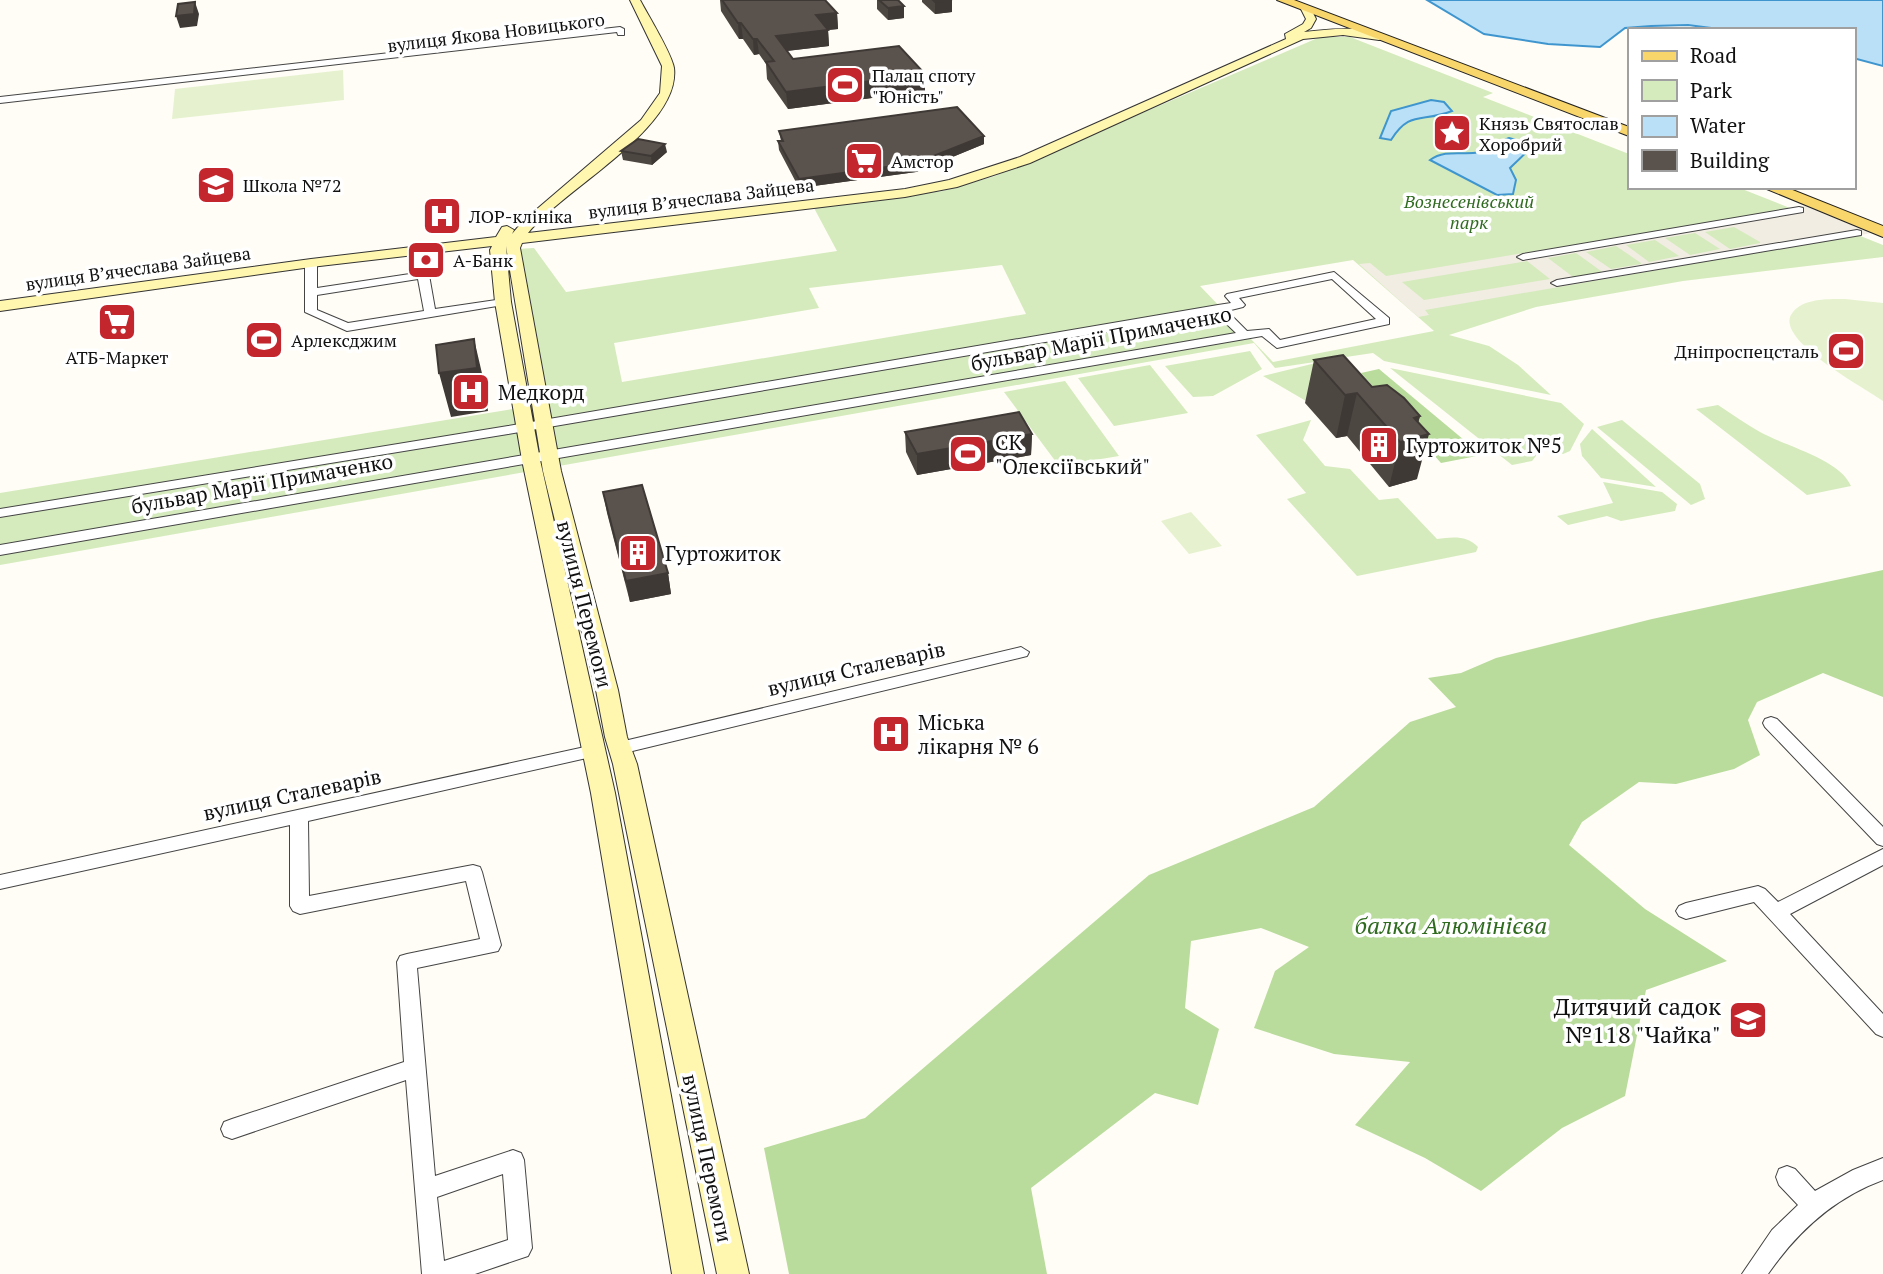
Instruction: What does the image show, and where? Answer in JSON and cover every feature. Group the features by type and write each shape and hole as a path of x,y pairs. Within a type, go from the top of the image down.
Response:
{"main road":[{"path":"624,0 650,55 660,88"},
{"path":"509,237 622,132 660,88 668,66 635,0"},
{"path":"1283,0 1303,4 1628,125"},
{"path":"1303,4 1379,37 1628,132"},
{"name":"вулиця Вʼячеслава Зайцева","path":"0,305 901,187 987,166 1296,32 1307,26 1311,19 1303,4"},
{"name":"вулиця Вʼячеслава Зайцева","path":"0,305 509,237 776,210 952,184 1025,160 1301,37 1343,32 1379,37"},
{"path":"1775,189 1883,232"},
{"path":"1798,189 1883,222"},
{"name":"вулиця Перемоги","path":"688,1274 537,442 513,248 509,237 496,250 503,302 537,442 620,748 733,1274"}],"street":[{"name":"вулиця Якова Новицького","path":"620,29 621,33 0,102 620,29"},
{"path":"1523,257 1799,210"},
{"path":"1557,284 1857,233"},
{"path":"311,263 311,312 347,327 503,302"},
{"path":"311,292 423,275 430,313"},
{"path":"1218,309 1239,305 1231,296 1334,275 1385,321 1277,344 1265,332 1245,336"},
{"name":"бульвар Марії Примаченко","path":"0,550 1218,309 1245,336"},
{"name":"бульвар Марії Примаченко","path":"0,513 537,442 1245,336"},
{"name":"вулиця Сталеварів","path":"620,748 1021,652"},
{"path":"1771,723 1883,839"},
{"name":"вулиця Сталеварів","path":"0,882 594,751"},
{"path":"299,816 300,906 473,872 491,945 407,962 425,1190 437,1274 520,1248 513,1160 425,1190"},
{"path":"1776,912 1883,856"},
{"path":"1686,911 1758,894 1883,1028"},
{"path":"232,1129 414,1068"},
{"path":"1754,1274 1789,1226 1813,1206 1863,1175 1883,1169"},
{"path":"1787,1177 1813,1206"}],"green space":[{"name":"Вознесенівський парк","path":"1320,37 1350,37 1493,93 1483,97 1628,154 1628,189 1742,189 1883,245 1883,257 1683,281 1536,307 1449,335 1489,346 1518,365 1551,395 1384,361 1373,353 1339,358 1306,401 1263,376 1328,360 1275,368 1254,343 0,565 0,493 550,403 516,249 534,248 566,292 837,251 814,208 943,191 995,176","holes":["1353,260 1434,331 1273,362 1200,286","1002,265 1026,314 622,382 614,343 819,308 809,288"]},
{"path":"343,70 344,100 172,119 175,89"},
{"name":"Дніпроспецсталь","path":"1845,299 1883,303 1883,401 1807,348 1795,335 1790,323 1793,312 1804,304 1817,300"},
{"path":"1250,351 1262,369 1213,396 1193,397 1165,366"},
{"path":"1150,365 1188,413 1114,426 1078,378"},
{"path":"1390,368 1561,403 1584,424 1570,451 1563,454 1543,447 1532,461 1512,465"},
{"path":"1379,369 1482,455 1441,463 1361,373"},
{"path":"1065,381 1119,456 1059,466 1004,392"},
{"path":"1718,405 1760,432 1836,468 1851,486 1807,495 1696,409"},
{"path":"1311,420 1303,440 1325,466 1350,469 1379,500 1398,498 1437,539 1464,539 1478,547 1476,552 1357,576 1287,499 1306,493 1256,435"},
{"path":"1622,420 1700,484 1705,499 1691,505 1597,427"},
{"path":"1592,429 1656,487 1601,478 1582,456 1580,444"},
{"path":"1603,482 1662,492 1677,504 1675,511 1621,521 1607,516 1568,525 1557,516 1613,503"},
{"path":"1191,512 1222,546 1189,554 1161,521"},
{"name":"балка Алюмінієва","path":"1883,570 1883,697 1823,673 1757,702 1748,720 1760,755 1734,769 1676,784 1639,782 1582,822 1569,845 1645,909 1727,961 1646,990 1625,1096 1562,1128 1481,1191 1425,1158 1355,1125 1410,1062 1334,1054 1254,1028 1275,971 1309,947 1261,928 1191,941 1185,1008 1219,1029 1198,1105 1155,1093 1031,1188 1047,1274 789,1274 764,1148 865,1118 1149,875 1314,807 1410,722 1456,707 1428,678 1461,673 1496,658 1652,619"}],"shaded area":[{"path":"1805,206 1872,233 1425,310 1429,315 1418,317 1359,264 1370,263 1386,276","holes":["1734,227 1760,243 1730,249 1705,232","1695,233 1720,249 1690,255 1665,238","1655,240 1679,256 1649,262 1626,245","1616,246 1641,264 1611,269 1586,252","1576,253 1601,271 1573,277 1548,258","1527,261 1550,279 1424,300 1402,282"]}],"water":[{"path":"1427,0 1883,0 1883,66 1855,59 1855,28 1651,26 1625,28 1600,47 1548,44 1484,34"},
{"path":"1431,100 1444,102 1452,111 1410,121 1404,124 1391,140 1380,138 1391,111"},
{"path":"1509,138 1532,147 1510,168 1516,180 1513,194 1497,195 1430,160 1444,154 1482,152"}],"building":[{"path":"722,0 825,0 837,13 816,15 828,30 776,36 793,59 899,46 925,74 786,92 766,62 774,61 757,39 753,39 741,23 738,23"},
{"path":"879,0 898,0 904,6 888,8"},
{"path":"195,2 194,14 176,16 178,4"},
{"name":"Амстор","path":"957,107 984,136 916,163 799,179 778,141 783,141 779,131"},
{"path":"638,139 665,144 651,156 621,151"},
{"path":"474,339 477,368 439,373 436,345"},
{"path":"1343,355 1372,387 1387,385 1404,398 1420,416 1414,418 1429,434 1400,442 1357,393 1345,395 1314,360"},
{"path":"1019,412 1032,434 917,454 905,432"},
{"name":"Гуртожиток","path":"642,485 668,573 626,581 603,492"}],"place":[{"name":"Палац споту \"Юність\"","path":"845,85"},
{"name":"Князь Святослав Хоробрий","path":"1452,133"},
{"name":"Амстор","path":"864,161"},
{"name":"Школа №72","path":"216,185"},
{"name":"ЛОР-клініка","path":"442,216"},
{"name":"А-Банк","path":"426,260"},
{"name":"АТБ-Маркет","path":"117,322"},
{"name":"Арлексджим","path":"264,340"},
{"name":"Дніпроспецсталь","path":"1846,351"},
{"name":"Медкорд","path":"471,392"},
{"name":"Гуртожиток №5","path":"1379,445"},
{"name":"СК \"Олексіївський\"","path":"968,454"},
{"name":"Гуртожиток","path":"638,553"},
{"name":"Мiська лiкарня № 6","path":"891,734"},
{"name":"Дитячий садок №118 \"Чайка\"","path":"1748,1020"}]}
